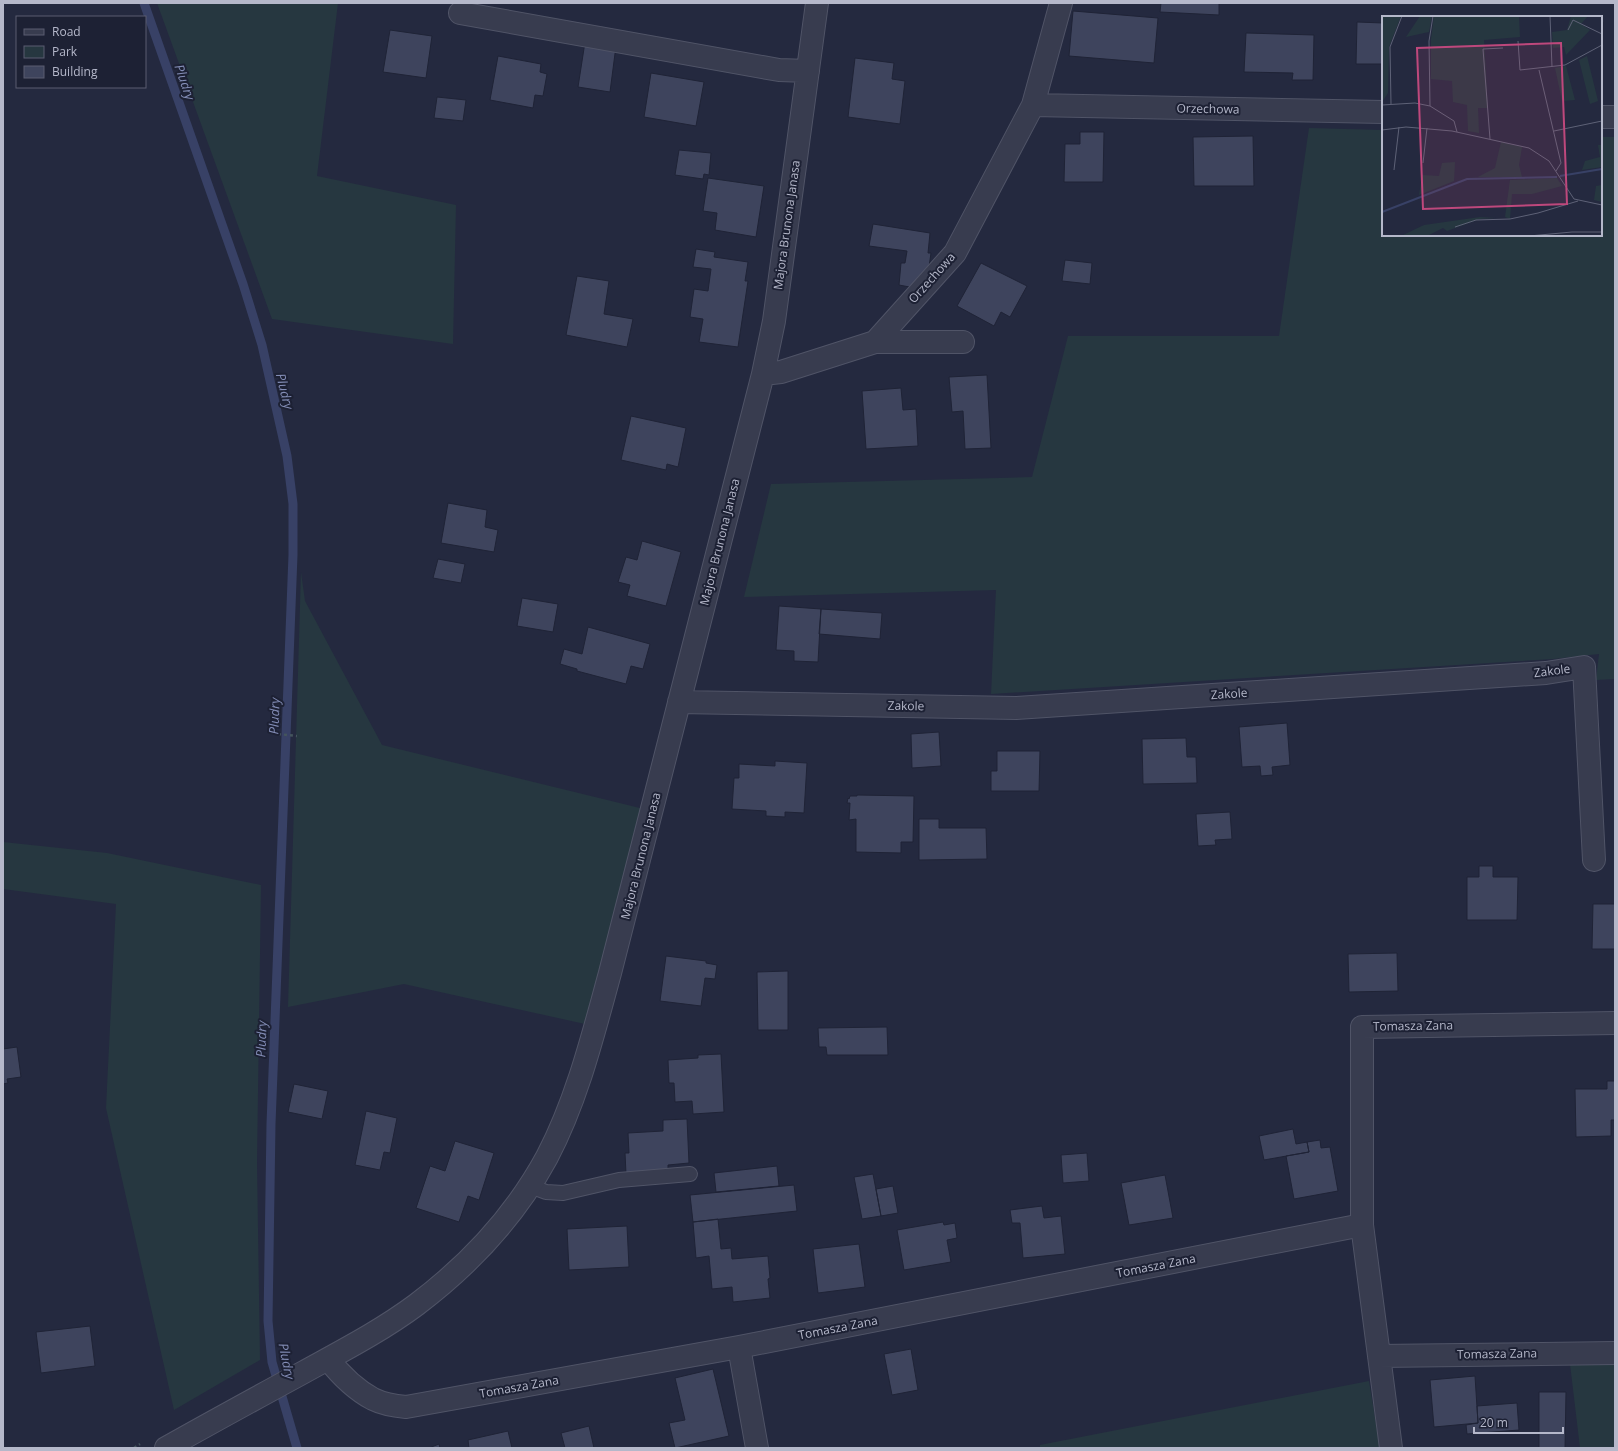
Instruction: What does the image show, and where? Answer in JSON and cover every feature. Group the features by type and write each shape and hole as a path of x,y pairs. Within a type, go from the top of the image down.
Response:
{"street":[{"name":"Majora Brunona Janasa","path":"166,1448 328,1359 395,1319 438,1287 466,1262 498,1229 530,1186 547,1157 563,1120 591,1044 625,917 763,374 774,321 817,3"},
{"name":"Orzechowa","path":"875,342 955,254 1033,105 1061,3"},
{"path":"460,13 780,70 808,71"},
{"name":"Orzechowa","path":"1033,105 1382,112"},
{"path":"1602,117 1615,117"},
{"path":"763,374 781,372 875,342 963,342"},
{"name":"Zakole","path":"679,702 1016,708 1546,673 1584,667 1594,860"},
{"name":"Tomasza Zana","path":"1391,1448 1362,1226 1362,1026 1615,1023"},
{"name":"Tomasza Zana","path":"328,1359 340,1374 373,1399 391,1405 406,1407 739,1347 1362,1226"},
{"path":"739,1347 757,1448"},
{"name":"Tomasza Zana","path":"1379,1356 1615,1353"}],"lane":[{"path":"530,1186 546,1192 563,1193 619,1180 690,1174"}],"path":[{"path":"278,734 297,736"}],"green space":[{"path":"157,3 338,3 317,176 456,205 453,344 272,319"},
{"path":"1309,128 1382,130 1382,236 1602,236 1602,137 1615,137 1615,679 1596,680 1599,654 1553,659 991,694 996,590 744,597 771,484 1032,477 1068,336 1279,336"},
{"path":"301,572 305,601 382,745 644,809 585,1024 404,984 288,1007"},
{"path":"3,842 107,853 261,885 257,1162 260,1360 174,1410 106,1108 116,904 3,889"},
{"path":"1570,1364 1615,1364 1615,1448 1580,1448"},
{"path":"1369,1381 1380,1448 1040,1448 1040,1445"}],"building":[{"path":"1161,3 1219,3 1219,15 1160,12"},
{"path":"1073,11 1158,18 1154,63 1069,56"},
{"path":"1357,22 1382,23 1382,64 1356,64"},
{"path":"1602,22 1603,22 1602,68"},
{"path":"390,30 432,36 426,78 383,72"},
{"path":"1246,33 1314,35 1313,80 1292,80 1293,73 1244,72"},
{"path":"585,42 616,46 610,92 578,87"},
{"path":"498,56 541,64 540,72 547,74 543,96 535,95 533,108 490,100"},
{"path":"855,58 894,63 892,79 905,81 900,124 848,117"},
{"path":"651,73 704,82 696,126 644,117"},
{"path":"437,97 466,100 463,121 434,118"},
{"path":"1080,132 1104,132 1103,182 1064,182 1065,144 1080,144"},
{"path":"1253,136 1254,186 1194,186 1193,137"},
{"path":"679,150 711,153 709,175 704,174 703,179 675,175"},
{"path":"708,178 764,186 756,237 715,230 717,213 703,211"},
{"path":"873,224 930,233 928,253 931,253 929,267 915,288 899,285 901,263 905,263 907,251 869,246"},
{"path":"696,249 715,252 714,257 748,262 745,281 748,281 738,347 699,342 703,319 690,317 694,289 708,291 711,269 693,267"},
{"path":"1065,260 1092,263 1090,284 1062,281"},
{"path":"981,263 1027,286 1010,317 1001,312 994,326 957,306"},
{"path":"577,276 609,281 604,314 633,319 627,347 566,335"},
{"path":"987,375 991,448 965,449 963,411 952,412 949,377"},
{"path":"901,388 903,410 916,409 918,446 866,449 862,391"},
{"path":"631,416 686,428 678,467 667,464 666,470 621,460"},
{"path":"448,503 487,510 485,527 498,530 494,552 441,543"},
{"path":"642,541 681,552 666,606 627,596 630,585 618,582 626,557 637,560"},
{"path":"438,559 465,564 461,583 433,578"},
{"path":"522,598 558,604 553,632 517,626"},
{"path":"779,606 821,609 818,662 794,661 794,651 776,650"},
{"path":"821,609 882,613 880,639 819,634"},
{"path":"588,627 650,644 643,669 631,666 626,684 577,671 577,669 560,664 564,649 582,654"},
{"path":"1287,723 1290,765 1272,767 1273,775 1261,776 1260,766 1242,767 1239,727"},
{"path":"939,732 941,766 912,768 911,734"},
{"path":"1186,738 1187,757 1196,757 1197,783 1143,784 1142,739"},
{"path":"997,751 1040,751 1039,791 991,791 991,771 997,771"},
{"path":"775,761 807,763 804,813 785,812 785,817 766,816 766,811 732,809 734,778 739,778 739,764 775,766"},
{"path":"850,796 914,796 913,842 901,842 901,853 856,852 856,819 849,820 850,803 847,803"},
{"path":"1230,812 1232,839 1215,840 1216,845 1198,846 1196,814"},
{"path":"919,819 939,819 939,828 986,828 987,859 919,860"},
{"path":"1479,866 1493,866 1493,877 1518,877 1517,920 1467,920 1467,877 1479,877"},
{"path":"1593,904 1615,904 1615,949 1592,949"},
{"path":"1397,953 1398,991 1349,992 1348,954"},
{"path":"666,956 706,961 706,963 717,965 715,979 705,978 701,1006 660,1001"},
{"path":"788,971 788,1030 758,1030 757,972"},
{"path":"887,1027 888,1055 827,1055 826,1047 819,1047 818,1028"},
{"path":"17,1047 21,1077 7,1079 8,1083 3,1084 3,1049"},
{"path":"721,1054 724,1112 693,1114 692,1101 675,1102 674,1083 669,1083 668,1060 698,1058 698,1055"},
{"path":"1607,1081 1615,1081 1615,1120 1611,1120 1611,1136 1576,1137 1575,1089 1607,1089"},
{"path":"294,1084 328,1091 322,1119 288,1112"},
{"path":"366,1111 397,1118 390,1153 384,1152 380,1170 355,1165"},
{"path":"687,1119 689,1163 668,1165 668,1172 626,1174 625,1153 629,1153 628,1133 663,1131 663,1120"},
{"path":"1293,1129 1296,1144 1307,1142 1309,1152 1264,1160 1259,1136"},
{"path":"1320,1140 1321,1148 1330,1147 1338,1191 1294,1199 1286,1156 1309,1152 1307,1142"},
{"path":"455,1141 494,1153 479,1200 468,1196 459,1222 416,1208 430,1166 445,1171"},
{"path":"1087,1153 1089,1181 1063,1183 1061,1155"},
{"path":"777,1166 779,1186 716,1192 714,1173"},
{"path":"873,1174 881,1216 862,1219 854,1177"},
{"path":"1165,1175 1173,1218 1129,1225 1121,1183"},
{"path":"794,1185 797,1211 693,1222 690,1195"},
{"path":"893,1186 898,1213 881,1216 876,1189"},
{"path":"1042,1206 1044,1218 1061,1216 1065,1254 1023,1258 1020,1223 1012,1223 1010,1210"},
{"path":"718,1219 721,1249 731,1248 732,1259 768,1256 770,1298 733,1302 732,1287 712,1289 709,1256 696,1258 693,1222"},
{"path":"943,1222 944,1225 955,1223 957,1238 947,1240 951,1262 904,1270 897,1230"},
{"path":"627,1226 629,1267 569,1270 567,1229"},
{"path":"859,1244 865,1287 818,1293 813,1249"},
{"path":"90,1326 95,1366 41,1373 36,1332"},
{"path":"911,1349 918,1390 892,1395 884,1354"},
{"path":"713,1369 729,1436 675,1448 669,1423 685,1420 675,1378"},
{"path":"1475,1376 1478,1423 1434,1427 1430,1380"},
{"path":"1539,1392 1566,1392 1565,1448 1539,1448"},
{"path":"1517,1403 1519,1430 1467,1434 1466,1425 1478,1423 1477,1406"},
{"path":"589,1426 594,1448 565,1448 561,1433"},
{"path":"508,1431 512,1448 469,1448 468,1440"},
{"path":"439,1444 440,1448 429,1448"}],"waterway":[{"name":"Pludry","path":"144,3 243,284 262,345 287,456 293,504 293,555 271,1124 268,1321 272,1362 297,1448"}]}
